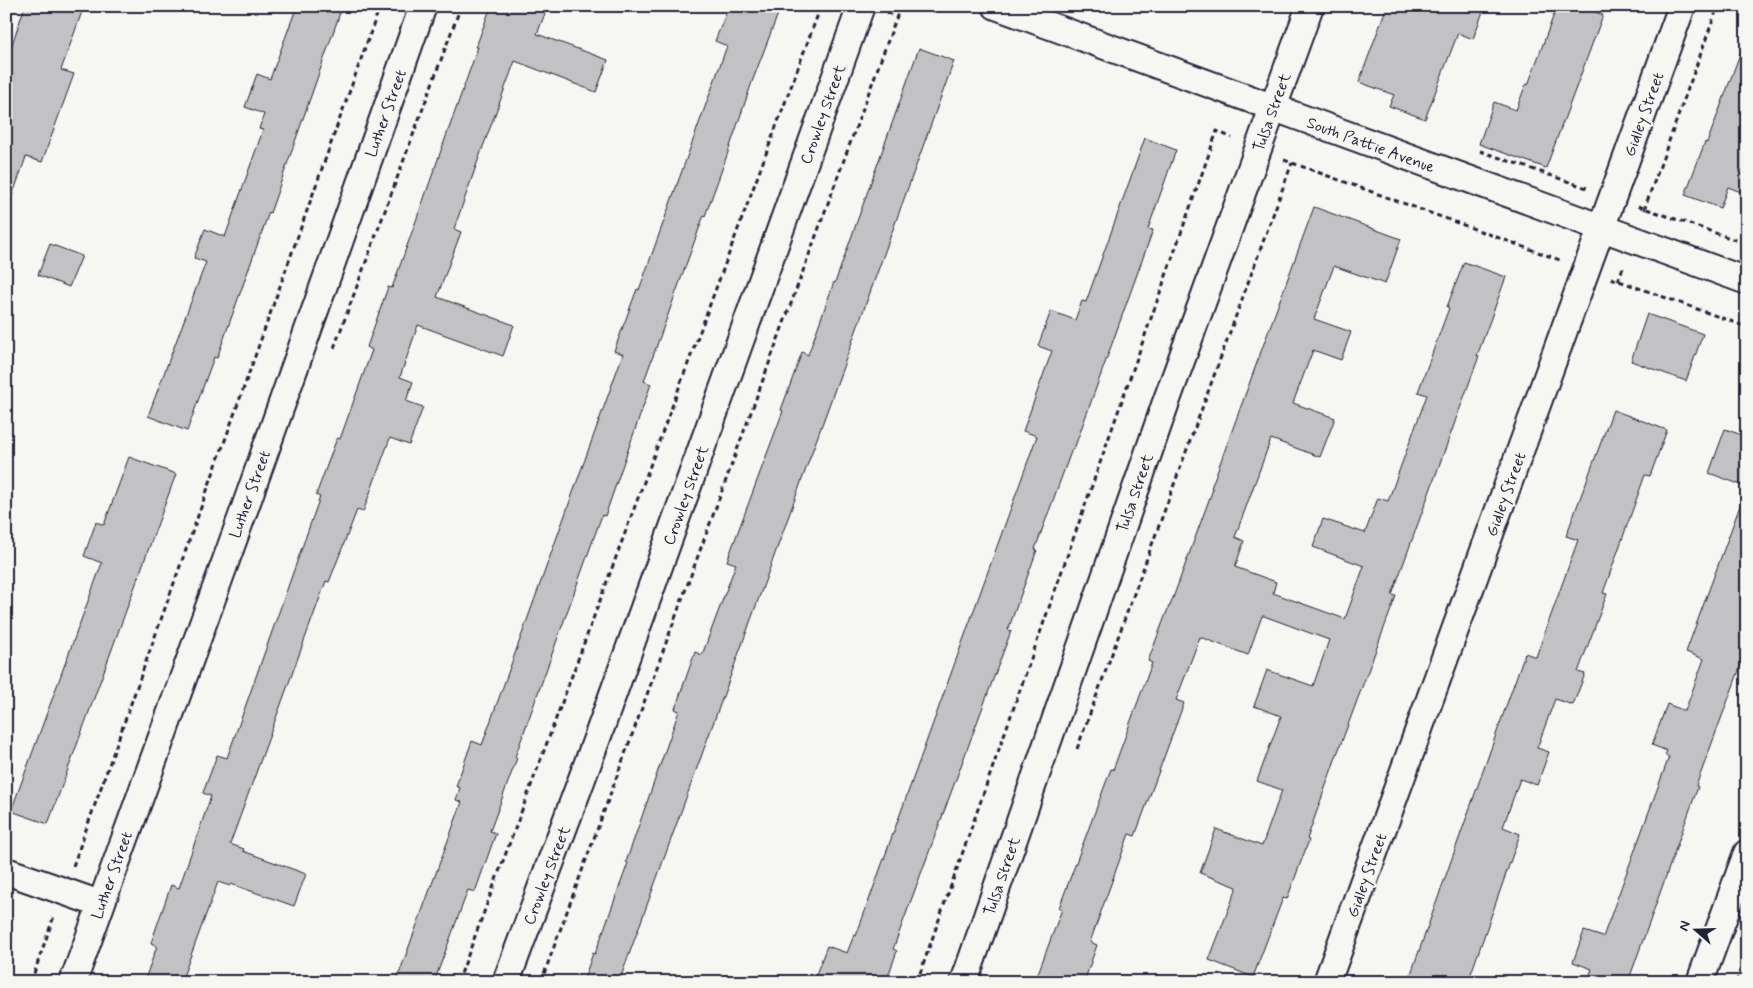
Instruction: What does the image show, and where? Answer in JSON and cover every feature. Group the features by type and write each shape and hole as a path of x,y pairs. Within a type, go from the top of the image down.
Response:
{"street":[{"name":"Luther Street","path":"73,982 242,516 423,6"},
{"name":"Crowley Street","path":"506,982 596,742 861,6"},
{"name":"South Pattie Avenue","path":"996,6 1747,281"},
{"name":"Tulsa Street","path":"964,982 1165,405 1310,6"},
{"name":"Gidley Street","path":"1327,982 1682,6"},
{"path":"1700,982 1747,853"},
{"path":"6,871 100,904"}],"path":[{"path":"31,982 380,6"},
{"path":"458,982 821,6"},
{"path":"1618,281 1718,6"},
{"path":"541,982 898,16"},
{"path":"917,982 1217,131 1292,163 1747,327"},
{"path":"1472,148 1747,244"},
{"path":"1074,758 1292,163"},
{"path":"1736,982 1747,952"}],"building":[{"path":"25,6 84,6 61,70 74,74 42,162 26,157 9,205 6,204 6,62"},
{"path":"297,6 323,6 340,13 217,358 214,357 187,431 148,416 206,262 194,258 205,229 225,237 263,130 259,129 264,114 245,107 257,74 270,79"},
{"path":"491,6 548,6 537,34 608,60 596,92 515,61 481,152 454,229 461,232 437,297 514,325 503,356 418,325 400,377 413,382 406,401 423,407 409,445 390,438 363,512 357,510 329,582 326,581 230,844 244,849 243,851 306,874 294,906 231,884 230,886 218,882 181,982 144,982 157,946 151,943 171,885 179,888 211,796 203,793 217,755 227,758 320,497 316,495 337,438 340,439 372,350 367,347 388,287 392,288"},
{"path":"729,6 781,6 644,381 651,384 605,516 602,515 515,757 517,758 490,831 496,833 475,892 468,890 434,982 396,982 462,802 456,800 460,788 456,786 472,741 482,745 623,354 614,351 637,289 639,290 727,46 715,41"},
{"path":"1387,6 1485,6 1473,39 1458,33 1425,119 1389,106 1394,95 1359,82"},
{"path":"1557,6 1579,6 1603,15 1546,168 1479,144 1494,102 1516,110 1526,84 1528,85"},
{"path":"1744,43 1747,43 1747,175 1741,192 1728,187 1720,208 1685,195 1705,142 1707,143"},
{"path":"919,48 954,61 619,982 583,982 628,863 626,862 679,711 675,709 695,652 702,655 736,564 727,561 783,411 781,410 802,352 808,355"},
{"path":"1145,138 1176,150 1148,229 1153,230 1074,449 1072,449 1035,549 1037,550 1008,630 1011,631 893,949 897,951 886,982 813,982 827,946 847,953 854,935 856,936 1037,436 1023,431 1052,351 1038,346 1051,311 1075,320 1082,301 1086,302"},
{"path":"1314,207 1401,239 1385,284 1334,266 1314,319 1351,332 1341,360 1313,350 1293,403 1335,418 1320,457 1271,439 1235,537 1244,541 1235,567 1276,582 1273,593 1345,619 1364,566 1313,547 1323,519 1365,533 1378,498 1388,501 1427,395 1418,392 1464,262 1506,277 1392,595 1396,596 1336,757 1307,839 1309,840 1287,899 1283,898 1253,977 1209,960 1237,887 1200,873 1216,829 1262,846 1282,790 1257,781 1281,716 1254,706 1267,670 1313,686 1329,640 1264,616 1262,616 1248,655 1200,637 1176,700 1184,703 1135,836 1129,834 1090,942 1097,945 1084,982 1055,982 1037,976 1062,909 1059,908 1111,769 1113,770 1152,663 1148,661 1213,489 1211,488"},
{"path":"50,244 82,256 69,287 38,275"},
{"path":"1647,314 1703,334 1686,381 1631,361"},
{"path":"1613,410 1667,430 1650,476 1645,475 1603,593 1607,594 1578,672 1585,674 1573,705 1555,699 1537,748 1549,752 1537,785 1520,779 1503,827 1520,834 1468,982 1408,982 1525,653 1536,657 1578,540 1566,536"},
{"path":"1725,429 1747,437 1747,487 1709,473"},
{"path":"129,457 176,474 48,824 11,811 102,563 84,556 96,522 104,525"},
{"path":"1744,495 1747,495 1747,649 1696,786 1698,787 1628,982 1587,982 1592,969 1573,962 1584,931 1603,937 1669,757 1665,755 1667,751 1652,745 1667,704 1685,711 1704,659 1686,652"}]}
